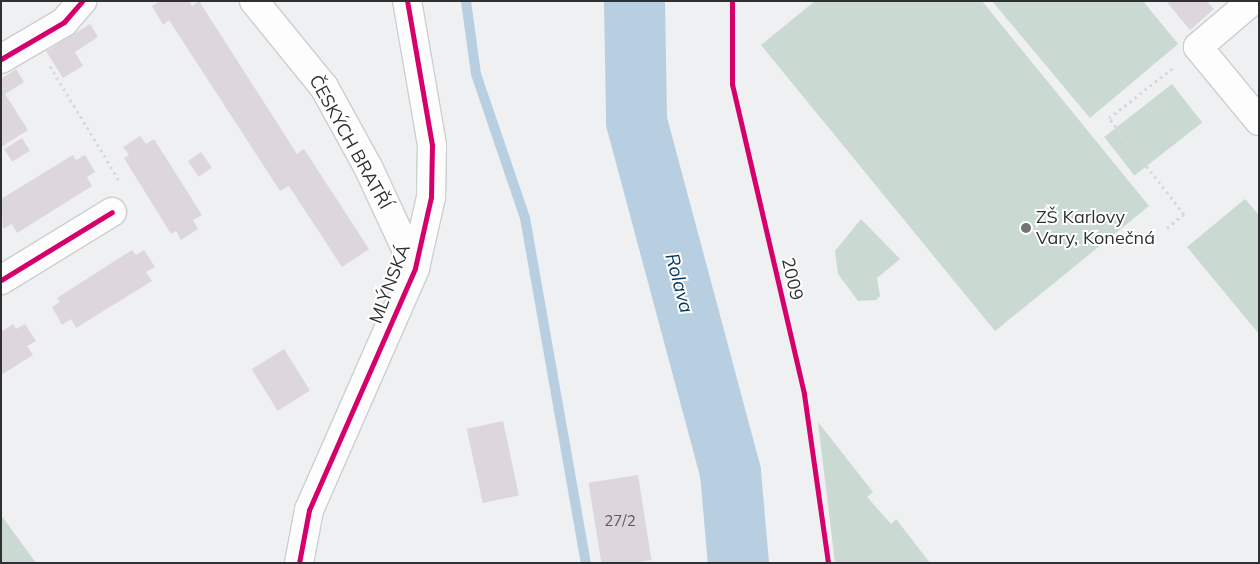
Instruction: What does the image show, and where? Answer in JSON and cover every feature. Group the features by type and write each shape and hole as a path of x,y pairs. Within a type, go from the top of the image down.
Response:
{"street":[{"path":"1,59 64,22 82,1"},
{"name":"ČESKÝCH BRATŘÍ","path":"254,1 324,87 369,169 415,268"},
{"name":"MLÝNSKÁ","path":"299,563 309,510 415,268 431,197 432,145 407,1"},
{"path":"1252,1 1198,47 1259,121"},
{"path":"1,280 112,212"}],"path":[{"path":"34,40 124,188 112,212"},
{"path":"1167,228 1184,214 1109,118 1198,47"}],"shaded area":[{"path":"815,1 982,1 1149,206 995,331 761,45"},
{"path":"992,1 1143,1 1178,44 1090,118"},
{"path":"1172,84 1202,123 1134,176 1104,137"},
{"path":"1245,199 1259,215 1259,334 1187,247"},
{"path":"861,219 900,259 877,278 880,296 876,300 858,301 838,274 835,251"},
{"path":"818,422 873,492 867,497 891,524 896,519 930,563 835,563"},
{"path":"1,515 36,563 1,563"}],"building":[{"path":"160,1 189,1 192,6 199,1 297,154 304,149 369,249 342,267 289,186 280,191 169,20 163,25 152,6"},
{"path":"1166,1 1207,1 1214,9 1190,30"},
{"path":"90,24 98,37 75,52 83,66 63,78 46,51"},
{"path":"16,69 24,82 5,94 28,130 1,147 1,79"},
{"path":"140,136 146,144 154,139 202,215 193,220 198,229 181,240 176,231 171,234 124,158 129,155 123,147"},
{"path":"22,138 30,151 12,162 4,149"},
{"path":"201,152 212,168 199,177 188,161"},
{"path":"73,155 76,160 85,155 95,172 87,177 92,186 17,233 12,224 3,229 1,199"},
{"path":"132,250 136,255 144,250 155,267 146,272 152,281 76,328 71,319 62,325 52,307 60,302 57,298"},
{"path":"13,324 16,329 25,324 36,341 27,346 33,355 1,375 1,332"},
{"path":"284,349 310,391 278,411 252,369"},
{"path":"503,421 519,495 483,503 467,429"},
{"path":"638,475 651,560 632,563 601,563 589,483"}],"waterway":[{"path":"466,1 476,74 525,218 586,563"},
{"name":"Rolava","path":"634,1 636,121 730,472 738,563"}],"cycle path":[{"path":"1,59 64,22 82,1"},
{"path":"299,563 309,510 415,268 431,197 432,145 407,1"},
{"name":"2009","path":"732,1 732,84 804,394 828,563"},
{"path":"1,280 112,212"}],"place":[{"name":"ZŠ Karlovy Vary, Konečná","path":"1026,228"}]}
